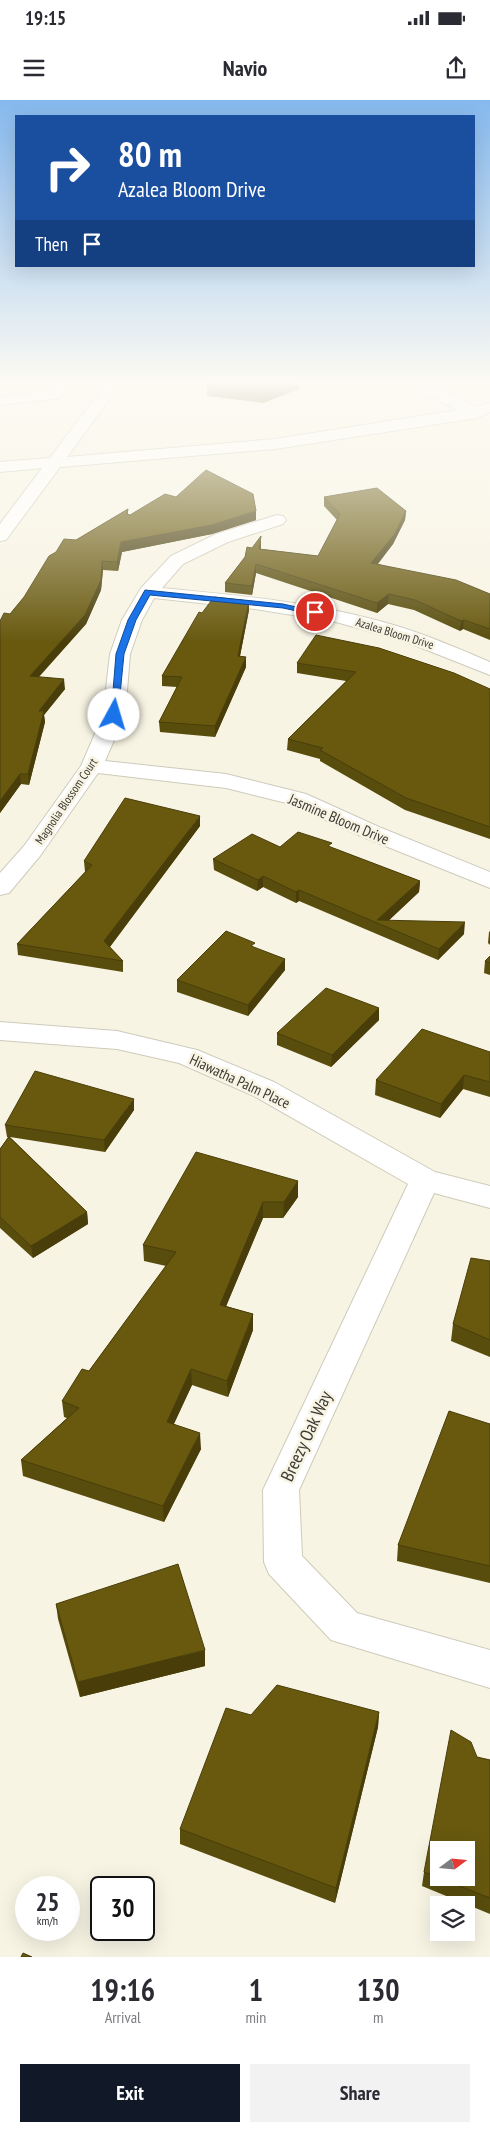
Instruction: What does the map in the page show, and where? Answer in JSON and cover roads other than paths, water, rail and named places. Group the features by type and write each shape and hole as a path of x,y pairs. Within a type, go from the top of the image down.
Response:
{"street":[{"path":"0,536 51,469"},
{"name":"Magnolia Blossom Court","path":"0,888 32,851 92,766 114,715 120,654 132,620 148,592 177,560 222,538 277,520"},
{"name":"Azalea Bloom Drive","path":"148,592 283,606 362,622 441,648 490,668"},
{"name":"Jasmine Bloom Drive","path":"92,766 226,781 298,800 490,881"},
{"name":"Hiawatha Palm Place","path":"0,1031 117,1040 187,1056 264,1089 425,1180 490,1196"},
{"name":"Breezy Oak Way","path":"425,1180 281,1490 283,1562 344,1627 490,1669"}]}
